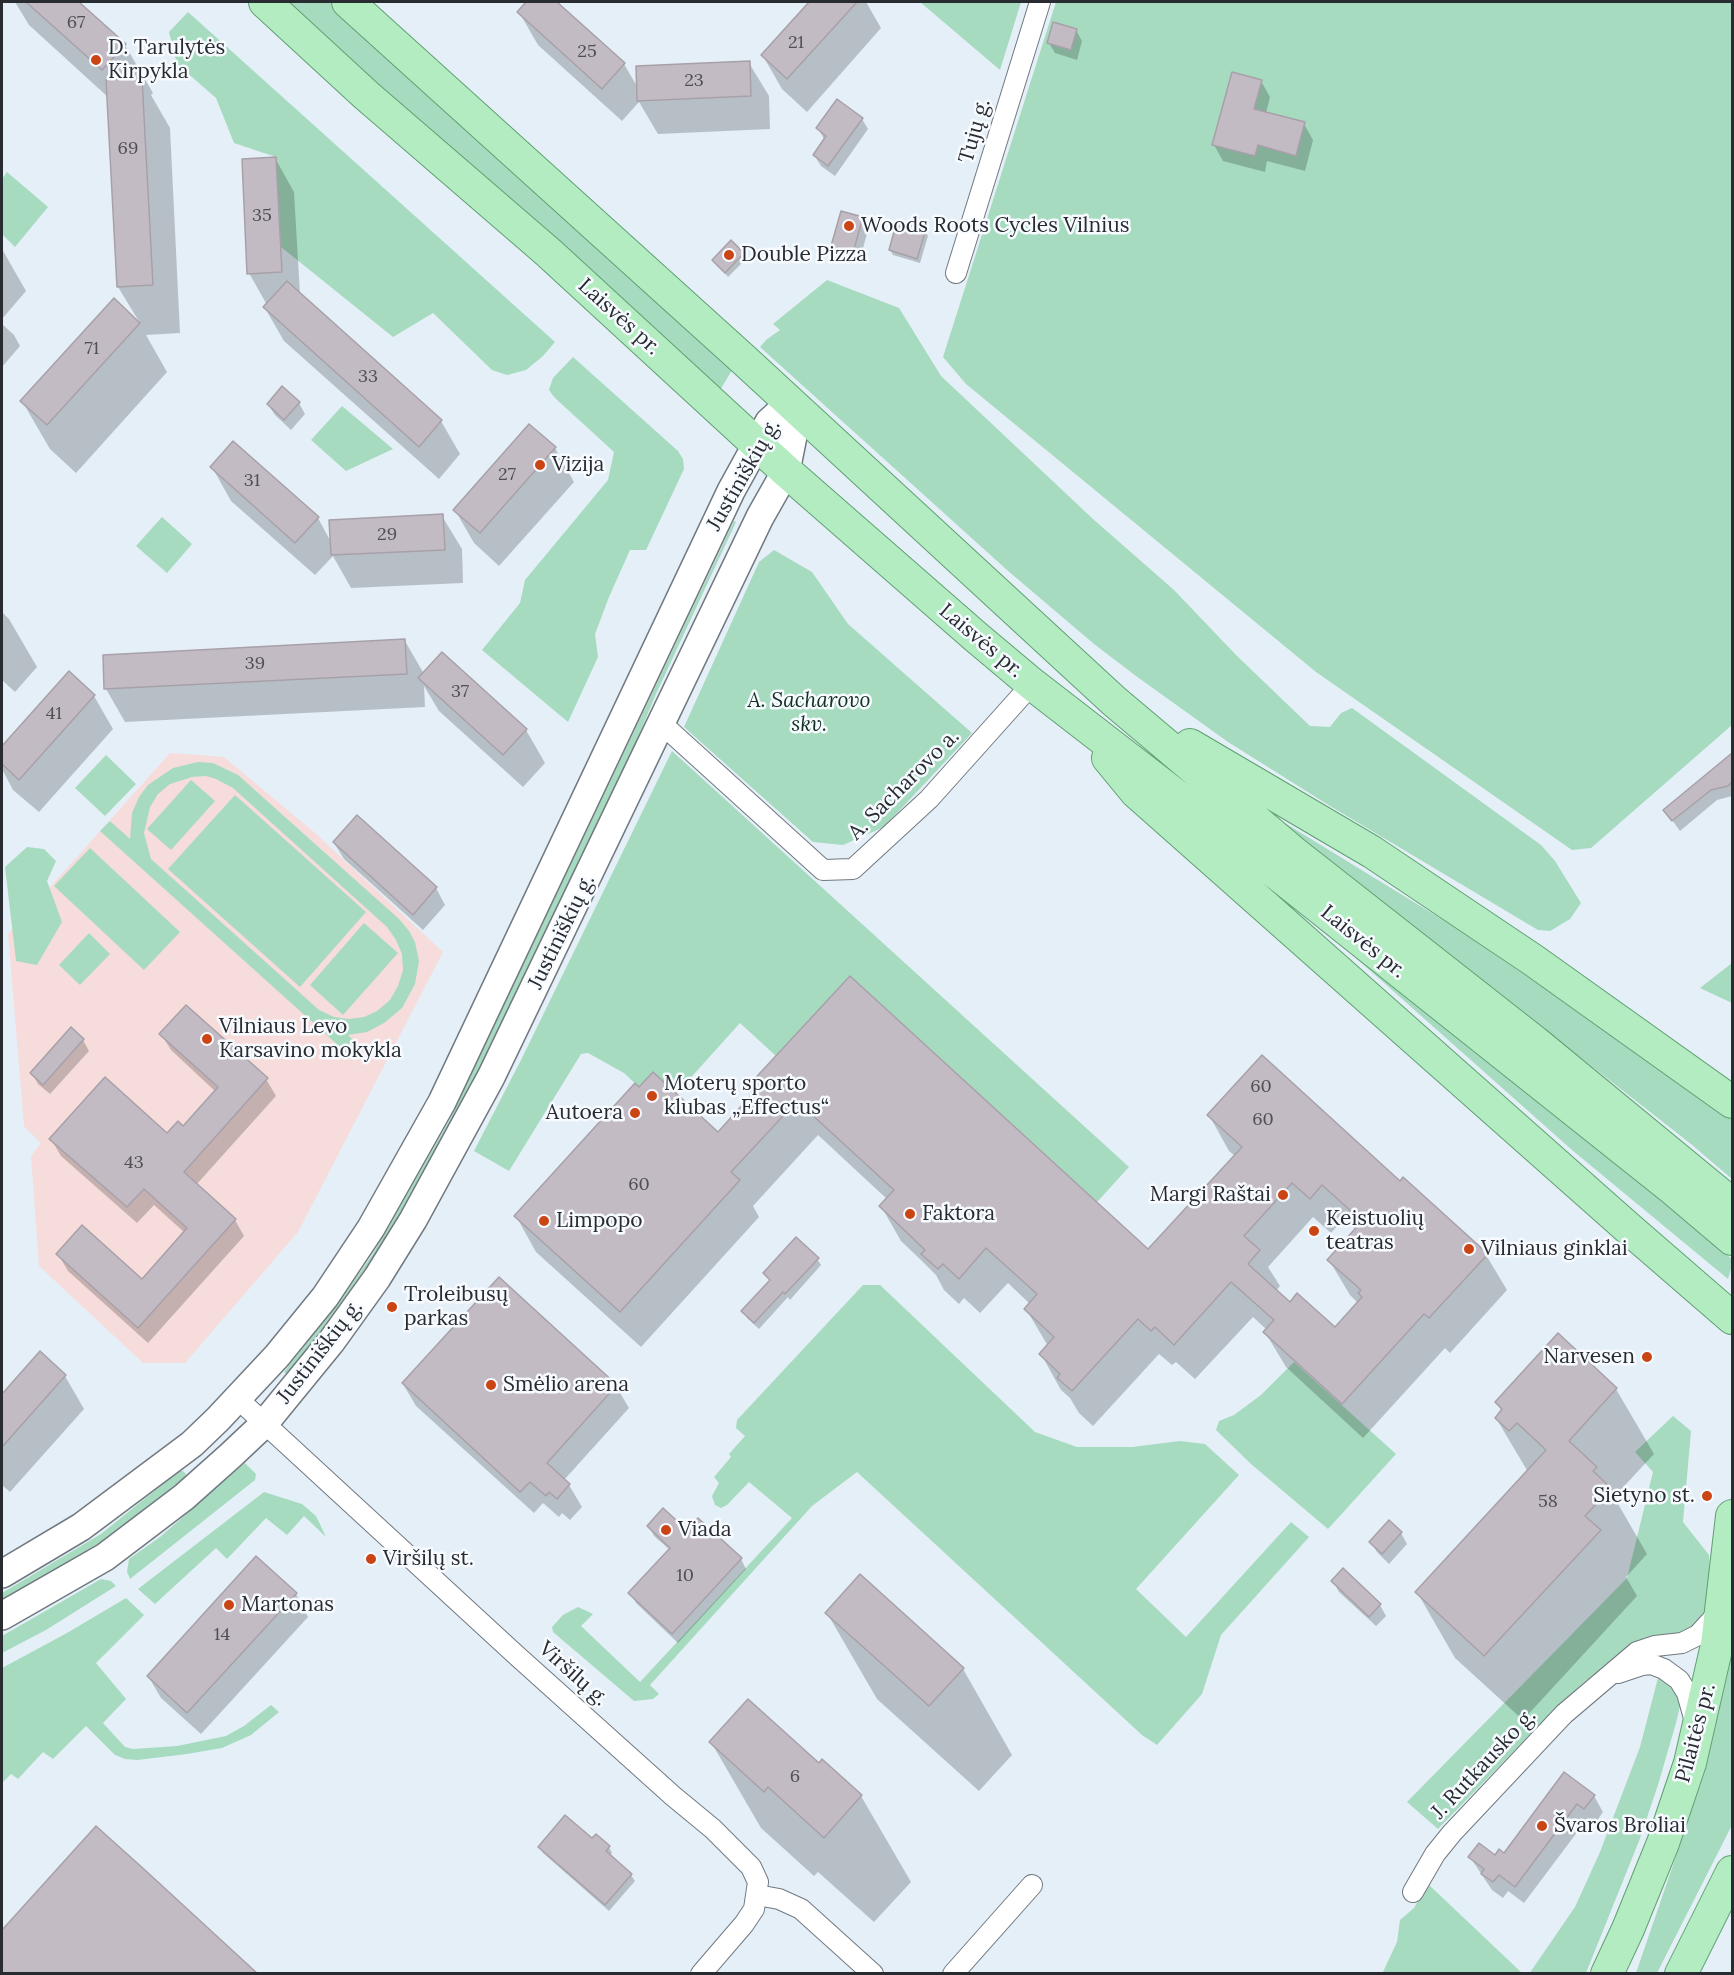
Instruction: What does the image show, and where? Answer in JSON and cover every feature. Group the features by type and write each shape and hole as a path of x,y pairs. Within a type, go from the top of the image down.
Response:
{"main road":[{"name":"Laisvės pr.","path":"265,2 366,95 549,253 786,471 1032,684 1526,1054 1732,1204"},
{"name":"Laisvės pr.","path":"348,2 793,405 1114,701 1526,1054 1673,1189 1732,1239"},
{"name":"Justiniškių g.","path":"2,1574 81,1527 192,1444 238,1399 277,1356 325,1297 371,1228 442,1102 731,491 769,422 781,411 793,405 795,426 786,471 760,517 491,1077 413,1220 376,1278 331,1342 264,1424 184,1497 105,1557 2,1616"},
{"name":"Laisvės pr.","path":"1114,701 1372,852 1533,960 1730,1100"},
{"path":"1068,711 1136,792 1732,1318"},
{"name":"Pilaitės pr.","path":"1607,1974 1664,1843 1690,1763 1715,1655 1732,1516"},
{"path":"1681,1974 1732,1872"}],"street":[{"name":"Tujų g.","path":"956,273 1040,2"},
{"name":"A. Sacharovo a.","path":"662,724 823,870 853,869 928,799 1032,684"},
{"name":"Viršilų g.","path":"238,1399 515,1654 740,1855 751,1867 758,1882 757,1894"},
{"name":"J. Rutkausko g.","path":"1413,1892 1435,1854 1452,1833 1564,1714 1637,1652 1655,1646 1682,1643 1698,1635 1722,1608"},
{"name":"J. Rutkausko g.","path":"1602,1680 1626,1669 1642,1665 1652,1664 1664,1669 1679,1680 1698,1732"},
{"path":"953,1974 1032,1885"},
{"path":"701,1974 744,1924 754,1909 757,1894 779,1899 801,1909 873,1974"}],"shaded area":[{"name":"Vilniaus Levo Karsavino mokykla","path":"170,753 224,757 315,833 443,952 298,1232 185,1363 143,1363 39,1266 31,1156 41,1143 24,1126 8,934"}],"green space":[{"path":"285,2 332,2 524,175 732,370 719,392"},
{"path":"920,2 1021,2 1000,70"},
{"path":"1056,2 1732,2 1732,725 1591,848 1572,850 1316,672 966,384 943,357"},
{"path":"188,12 555,342 543,356 526,370 507,375 492,370 433,313 393,337 281,247 276,157 234,143 216,98 177,64 169,32"},
{"path":"7,172 48,207 15,247 2,234 2,179"},
{"path":"827,280 899,308 941,376 1093,519 1174,590 1237,656 1310,726 1330,727 1341,713 1352,708 1541,845 1555,861 1581,903 1570,919 1550,931 1538,930 1330,806 1228,742 1136,676 1094,644 1007,570 760,347 780,330 773,324"},
{"path":"573,357 678,451 683,459 684,469 646,550 630,550 595,634 598,657 568,722 482,650 520,603 525,580 608,480 614,452 549,390 553,378"},
{"path":"342,406 393,449 346,471 311,440"},
{"path":"162,517 192,544 167,573 136,546"},
{"path":"734,521 736,522 656,694 608,809 513,1008 415,1191 373,1261 335,1318 288,1375 284,1372 337,1305 372,1255 449,1121"},
{"name":"A. Sacharovo skv.","path":"774,550 812,572 848,624 972,733 884,827 843,845 813,842 684,727 759,562"},
{"path":"672,751 1129,1167 1097,1202 850,976 776,1056 740,1023 676,1094 639,1087 624,1073 588,1053 581,1054 509,1171 474,1151"},
{"path":"106,755 136,784 105,816 75,788"},
{"path":"198,762 213,763 238,775 399,919 409,931 415,942 419,961 415,984 402,1008 384,1023 367,1032 348,1035 359,1046 350,1056 100,831 110,821 130,839 132,813 139,797 148,785 173,768","holes":["206,776 233,788 387,927 402,954 403,970 390,1000 377,1011 364,1017 349,1019 334,1017 319,1010 151,859 144,833 150,807 158,794 170,784 192,777"]},
{"path":"191,780 215,801 171,850 147,829"},
{"path":"235,795 366,912 300,987 168,869"},
{"path":"1267,812 1448,923 1574,1008 1732,1120 1732,1179 1691,1144"},
{"path":"27,847 44,849 56,861 47,881 62,922 37,965 16,961 5,867"},
{"path":"90,848 180,932 144,970 54,886"},
{"path":"364,923 398,953 343,1015 310,985"},
{"path":"89,933 110,954 80,985 59,965"},
{"path":"1347,950 1589,1140 1732,1259 1728,1279 1572,1150"},
{"path":"1732,963 1732,1003 1700,988"},
{"path":"863,1285 880,1285 1035,1432 1077,1447 1132,1447 1180,1441 1205,1444 1239,1475 1136,1589 1186,1637 1291,1522 1309,1537 1221,1635 1202,1694 1157,1745 1142,1735 857,1472 812,1506 650,1685 659,1694 653,1699 634,1701 553,1632 552,1627 563,1615 578,1607 593,1614 581,1626 640,1682 792,1518 749,1482 727,1505 721,1508 715,1505 712,1496 719,1483 714,1477 731,1457 729,1454 745,1436 736,1428 737,1420"},
{"path":"1294,1362 1396,1454 1328,1529 1251,1464 1216,1430 1219,1421 1234,1415 1261,1395"},
{"path":"1673,1416 1691,1431 1683,1522 1709,1555 1711,1592 1706,1613 1699,1623 1688,1631 1619,1657 1582,1684 1438,1829 1407,1802 1627,1578 1653,1472 1635,1452"},
{"path":"245,1463 256,1474 255,1480 130,1579 127,1572 129,1559 160,1537"},
{"path":"179,1471 186,1474 184,1478 101,1542 2,1602 2,1593 101,1534"},
{"path":"264,1492 302,1504 316,1516 326,1537 304,1516 287,1535 266,1518 227,1559 216,1548 155,1604 138,1589"},
{"path":"101,1579 111,1581 116,1586 46,1630 2,1653 2,1636"},
{"path":"126,1598 144,1615 96,1663 126,1699 103,1723 125,1747 133,1749 177,1746 226,1736 244,1726 271,1705 279,1712 251,1735 222,1748 137,1760 115,1755 86,1726 53,1759 43,1752 18,1779 11,1774 2,1783 2,1668"},
{"path":"1732,1655 1732,1825 1657,1973 1636,1973 1705,1772"},
{"path":"1659,1674 1667,1677 1678,1694 1680,1706 1676,1723 1639,1841 1586,1973 1529,1974 1575,1907 1600,1852 1640,1747"},
{"path":"1428,1884 1522,1973 1382,1974 1397,1942 1400,1920 1414,1908"}],"building":[{"path":"26,2 79,2 126,44 102,70"},
{"path":"526,2 557,2 625,63 602,89 517,12"},
{"path":"809,2 857,2 787,79 761,55"},
{"path":"1053,22 1077,29 1071,50 1047,43"},
{"path":"750,61 751,96 637,101 636,66"},
{"path":"1232,72 1262,80 1254,109 1305,122 1296,156 1258,145 1255,156 1212,145"},
{"path":"142,78 153,285 117,287 106,80"},
{"path":"837,99 863,118 828,166 813,155 826,136 816,128"},
{"path":"276,157 282,272 247,274 242,159"},
{"name":"Woods Roots Cycles Vilnius","path":"841,211 863,217 853,253 831,246"},
{"path":"897,221 926,229 917,259 889,250"},
{"name":"Double Pizza","path":"731,240 744,253 725,273 712,260"},
{"path":"287,281 442,420 419,447 263,307"},
{"path":"114,298 140,323 47,425 20,401"},
{"path":"282,386 300,402 284,420 267,404"},
{"path":"529,424 556,447 480,533 453,510"},
{"path":"233,441 319,517 295,543 210,467"},
{"path":"443,514 445,550 331,555 329,520"},
{"path":"405,639 407,674 104,689 103,655"},
{"path":"442,652 527,729 503,755 418,678"},
{"path":"69,671 95,695 19,780 2,764 2,746"},
{"path":"1732,753 1732,782 1728,786 1711,790 1672,821 1663,810"},
{"path":"357,815 437,887 413,915 333,842"},
{"path":"850,976 1148,1249 1242,1147 1207,1115 1262,1055 1400,1181 1403,1177 1488,1254 1429,1318 1424,1314 1342,1404 1263,1332 1274,1320 1231,1282 1174,1345 1155,1327 1151,1331 1138,1319 1072,1391 1057,1378 1060,1374 1039,1354 1054,1337 1024,1309 1037,1294 986,1248 959,1279 943,1264 938,1269 921,1254 925,1250 879,1206 894,1190 797,1101 731,1172 740,1180 620,1312 514,1216 635,1083 639,1087 653,1072 718,1132 753,1093 747,1087","holes":["1292,1183 1310,1199 1322,1185 1362,1221 1327,1260 1361,1290 1358,1293 1362,1297 1335,1327 1297,1293 1290,1302 1248,1264 1260,1250 1244,1236"]},
{"path":"186,1005 268,1078 184,1172 236,1219 138,1328 56,1254 82,1225 142,1279 187,1228 144,1189 127,1207 49,1139 105,1077 167,1133 178,1121 183,1126 218,1087 159,1034"},
{"path":"71,1027 84,1039 43,1085 30,1073"},
{"path":"796,1237 819,1258 754,1323 741,1311 770,1280 763,1273"},
{"path":"499,1277 617,1385 547,1463 570,1484 557,1499 549,1492 546,1496 530,1482 520,1492 402,1383"},
{"path":"1558,1333 1617,1388 1569,1441 1597,1467 1593,1471 1611,1488 1585,1516 1601,1530 1484,1656 1415,1592 1546,1450 1517,1423 1509,1431 1495,1418 1502,1409 1495,1402"},
{"path":"40,1351 66,1375 2,1447 2,1394"},
{"path":"663,1508 687,1530 698,1518 742,1558 672,1634 628,1593 670,1548 647,1526"},
{"path":"1389,1520 1402,1532 1382,1554 1369,1542"},
{"path":"256,1556 297,1593 187,1713 147,1676"},
{"path":"1343,1568 1381,1604 1369,1617 1331,1581"},
{"path":"860,1574 964,1668 929,1706 825,1613"},
{"path":"748,1699 819,1763 822,1759 862,1795 824,1838 768,1787 764,1792 709,1742"},
{"name":"Švaros Broliai","path":"1564,1772 1595,1795 1584,1809 1577,1804 1515,1887 1499,1875 1493,1882 1481,1874 1484,1869 1468,1857 1479,1843 1495,1855 1499,1849 1504,1853"},
{"path":"565,1815 592,1838 596,1834 610,1846 606,1851 632,1874 605,1905 538,1847"},
{"path":"96,1826 258,1974 2,1974 2,1930"}],"place":[{"name":"D. Tarulytės Kirpykla","path":"96,60"},
{"name":"Woods Roots Cycles Vilnius","path":"849,226"},
{"name":"Double Pizza","path":"729,255"},
{"name":"Vizija","path":"540,465"},
{"name":"Vilniaus Levo Karsavino mokykla","path":"207,1039"},
{"name":"Moterų sporto klubas „Effectus“","path":"652,1096"},
{"name":"Autoera","path":"635,1113"},
{"name":"Margi Raštai","path":"1283,1195"},
{"name":"Faktora","path":"910,1214"},
{"name":"Limpopo","path":"544,1221"},
{"name":"Keistuolių teatras","path":"1314,1231"},
{"name":"Vilniaus ginklai","path":"1469,1249"},
{"name":"Troleibusų parkas","path":"392,1307"},
{"name":"Narvesen","path":"1647,1357"},
{"name":"Smėlio arena","path":"491,1385"},
{"name":"Sietyno st.","path":"1707,1496"},
{"name":"Viada","path":"666,1530"},
{"name":"Viršilų st.","path":"371,1559"},
{"name":"Martonas","path":"229,1605"},
{"name":"Švaros Broliai","path":"1542,1826"}]}
